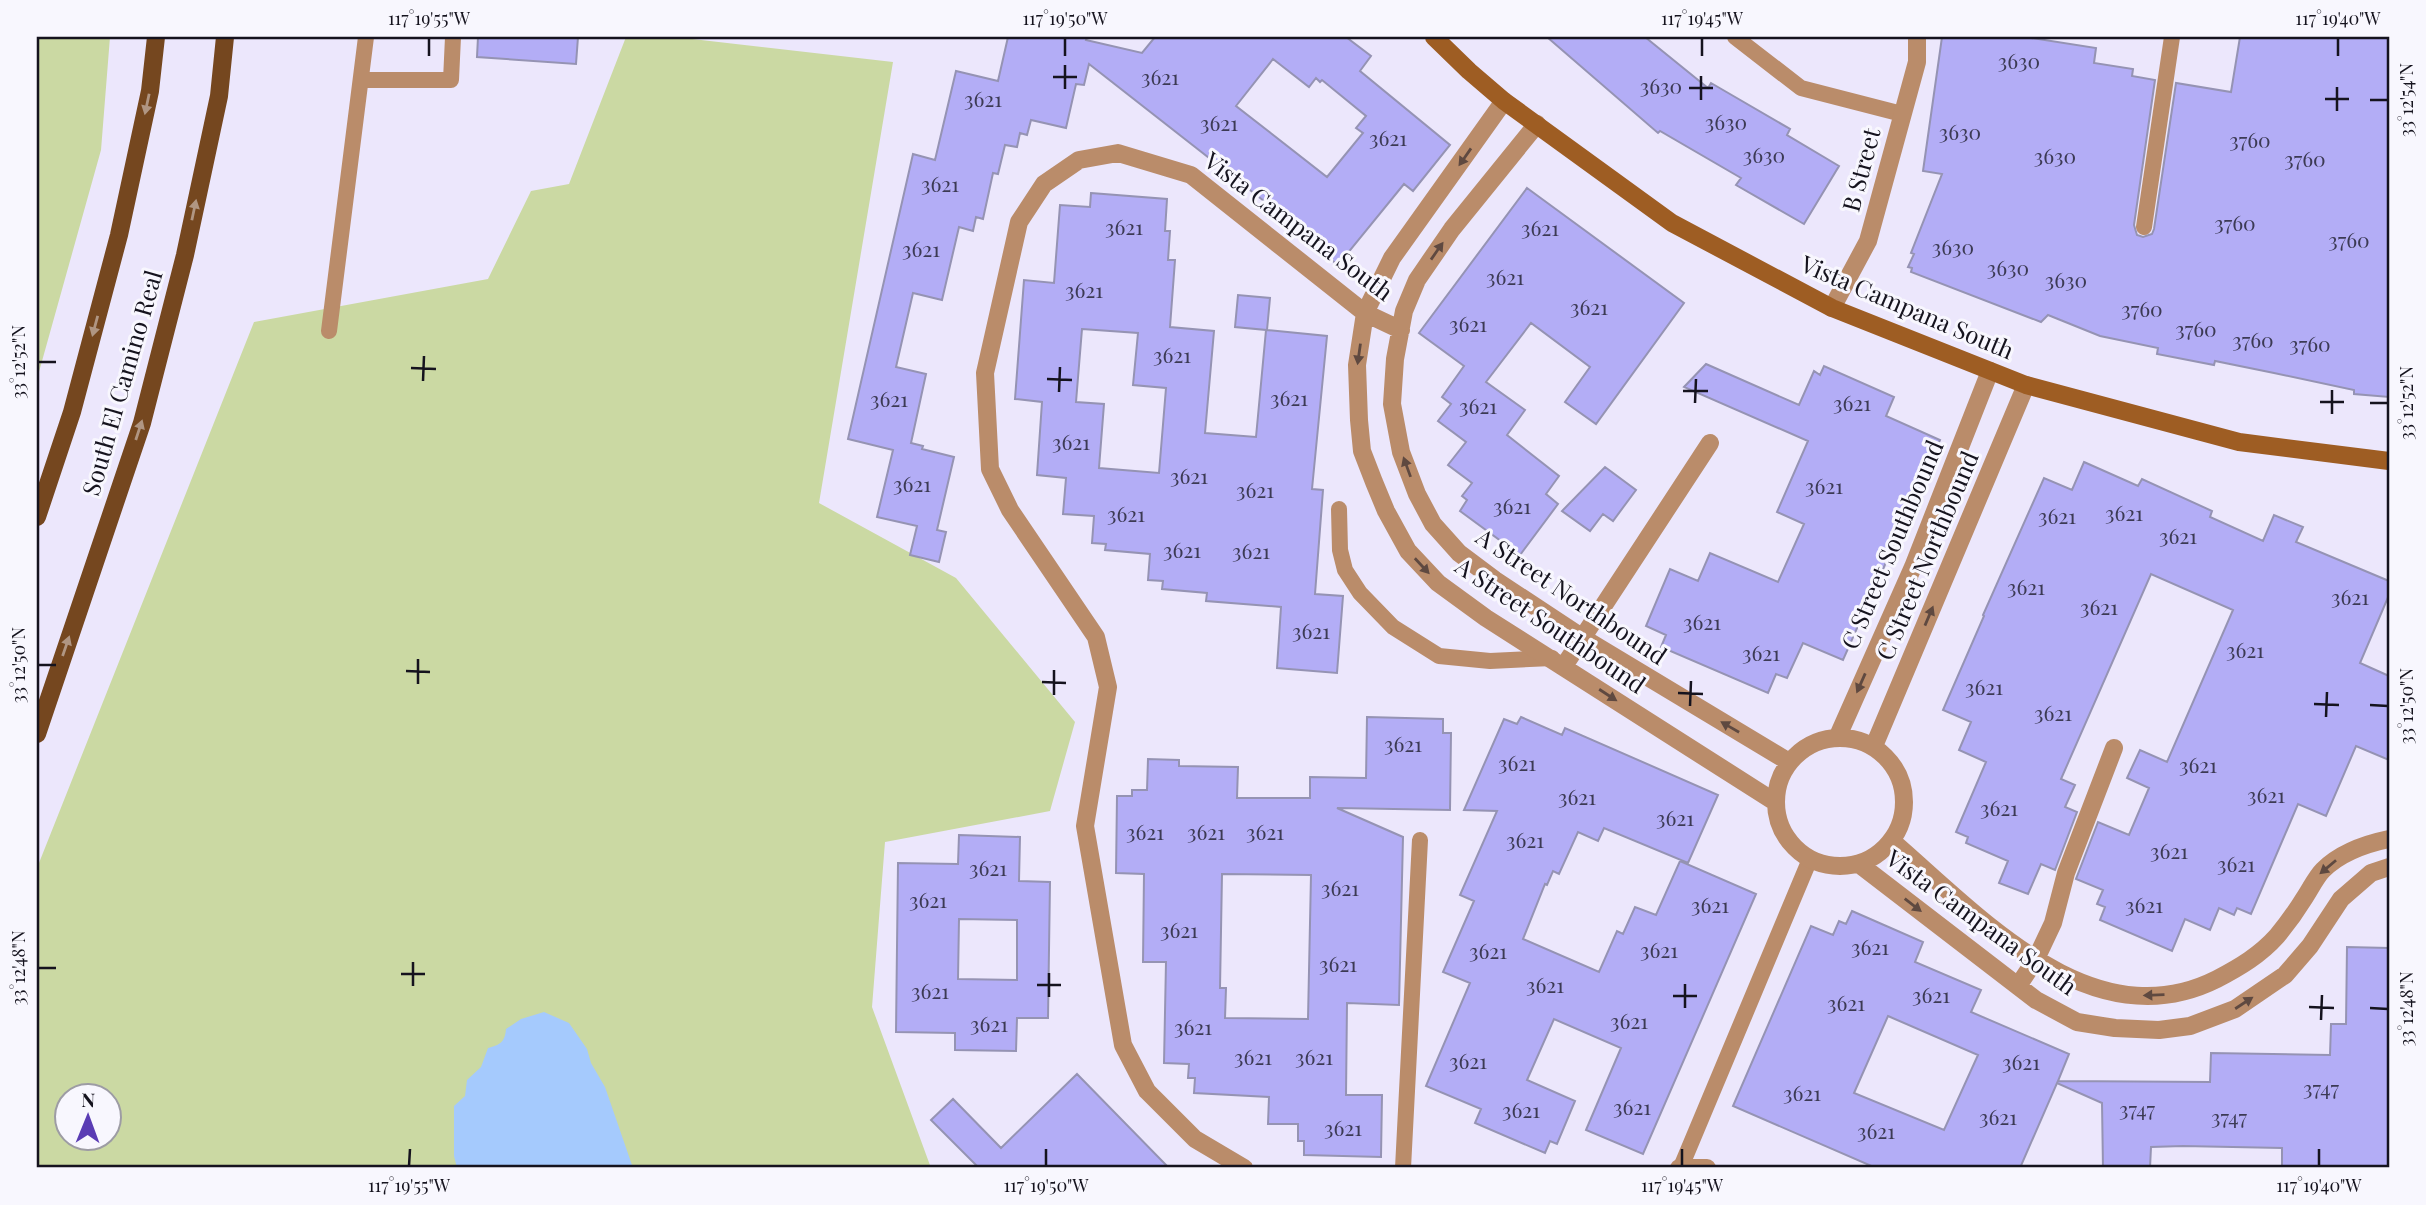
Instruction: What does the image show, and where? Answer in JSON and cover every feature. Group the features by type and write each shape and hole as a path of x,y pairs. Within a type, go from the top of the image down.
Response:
{"main road":[{"name":"South El Camino Real","path":"37,517 72,412 119,235 150,91 156,37"},
{"name":"South El Camino Real","path":"37,734 142,423 184,254 219,96 225,37"}],"street":[{"name":"Vista Campana South","path":"1434,37 1504,101 1672,223 1832,308 2026,385 2239,442 2389,461"},
{"name":"B Street","path":"1832,308 1868,241 1917,62 1917,37"},
{"name":"A Street Southbound","path":"1504,101 1398,248 1365,313 1357,365 1362,451 1386,511 1408,551 1438,583 1486,618 1775,802"},
{"name":"A Street Northbound","path":"1537,124 1452,229 1417,280 1404,311 1395,359 1392,404 1401,452 1417,494 1433,524 1459,553 1495,580 1583,638 1788,762"},
{"name":"Vista Campana South","path":"1244,1168 1195,1139 1147,1091 1123,1045 1086,826 1108,687 1096,637 1010,510 990,469 985,373 1019,222 1044,184 1079,160 1118,153 1191,174 1365,313 1401,330"},
{"name":"C Street Southbound","path":"1838,736 1913,567 1990,371"},
{"name":"C Street Northbound","path":"1874,746 2026,385"},
{"path":"1558,662 1583,638 1710,443"},
{"path":"1838,736 1874,746 1899,773 1905,808 1892,841 1859,864 1834,866 1810,859 1784,835 1775,802 1788,762 1810,744 1838,736"},
{"path":"2018,986 2036,960 2053,923 2082,826 2114,748"},
{"name":"Vista Campana South","path":"1892,841 2036,960 2064,976 2097,989 2129,996 2183,993 2201,987 2255,958 2277,935 2322,871 2365,844 2389,839"},
{"name":"Vista Campana South","path":"1859,864 2036,1000 2077,1022 2115,1028 2159,1030 2190,1027 2235,1009 2285,975 2310,946 2341,899 2371,873 2389,867"},
{"path":"2201,987 2213,1018"},
{"path":"1680,1168 1707,1168"}],"lane":[{"path":"329,331 366,37"},
{"path":"361,80 451,80 453,37"},
{"path":"1735,37 1801,88 1902,114"},
{"path":"2144,227 2172,37"},
{"path":"1339,509 1339,550 1345,570 1360,593 1393,627 1439,656 1490,661 1558,662"},
{"path":"1403,1168 1420,840"},
{"path":"1680,1168 1810,859"}],"green space":[{"path":"37,37 110,37 101,150 37,379"},
{"path":"626,37 675,37 893,62 819,503 956,578 1075,722 1050,811 885,842 872,1007 931,1168 37,1168 37,868 254,322 488,279 531,191 569,184"}],"water":[{"path":"544,1012 569,1023 587,1049 591,1063 605,1087 633,1168 457,1168 454,1156 454,1106 465,1096 467,1080 481,1067 488,1048 503,1040 506,1029 521,1019"}],"building":[{"path":"478,37 578,37 576,64 477,57"},
{"path":"1008,37 1087,37 1086,40 1142,53 1155,37 1346,37 1371,56 1360,71 1450,145 1413,191 1404,184 1338,265 1267,208 1273,208 1089,64 1084,85 1076,84 1066,128 1031,120 1027,135 1020,133 1017,147 1005,145 998,174 993,173 983,219 976,217 973,231 959,227 942,300 913,293 896,367 926,374 911,443 923,446 922,449 954,457 937,530 946,532 939,562 910,555 917,526 877,517 893,450 848,439 913,154 935,160 956,71 998,81","holes":["1273,59 1309,87 1316,78 1320,82 1322,80 1366,116 1356,128 1363,133 1327,177 1236,106"]},
{"path":"1547,37 1645,37 1708,88 1711,83 1790,129 1787,135 1839,166 1804,224 1736,185 1741,178 1660,131 1658,133"},
{"path":"1942,37 2025,37 2096,48 2094,63 2133,69 2132,76 2155,80 2134,225 2137,235 2143,237 2152,234 2154,229 2176,83 2231,92 2240,37 2389,37 2389,397 2354,394 2354,390 2215,361 2214,365 2157,354 2158,348 2100,336 2048,315 2041,322 1911,272 1912,268 1908,267 1914,254 1911,253 1942,174 1923,171"},
{"path":"1527,188 1684,303 1596,424 1565,402 1590,367 1531,323 1486,382 1525,410 1507,435 1559,476 1546,494 1558,504 1520,555 1460,511 1467,500 1462,496 1472,483 1448,465 1466,442 1438,421 1451,404 1442,397 1464,366 1419,333"},
{"path":"1091,193 1167,199 1165,231 1170,231 1168,260 1175,260 1170,327 1214,331 1205,433 1256,437 1266,330 1235,327 1238,295 1270,298 1267,330 1327,336 1312,489 1323,490 1315,594 1343,596 1337,673 1277,668 1281,607 1206,601 1207,593 1162,589 1163,581 1148,580 1150,554 1105,550 1106,544 1092,543 1094,516 1063,514 1066,478 1037,475 1042,402 1015,399 1024,280 1054,283 1060,205 1090,207","holes":["1082,329 1138,333 1133,385 1166,388 1159,473 1099,468 1104,404 1076,402"]},
{"path":"1706,364 1799,405 1814,371 1820,375 1824,366 1894,397 1886,416 1940,440 1843,660 1803,643 1787,678 1776,674 1768,693 1661,647 1666,635 1646,626 1670,569 1698,581 1710,553 1778,582 1804,524 1777,512 1808,441 1684,387"},
{"path":"2084,462 2138,486 2142,479 2212,511 2210,517 2263,541 2274,515 2303,527 2296,542 2389,581 2389,595 2360,663 2389,676 2389,760 2356,746 2326,816 2298,804 2251,914 2237,908 2234,915 2219,908 2210,930 2185,919 2172,951 2100,920 2105,907 2097,904 2103,890 2076,879 2098,822 2129,835 2149,788 2127,778 2140,750 2167,762 2233,610 2151,574 2061,779 2075,785 2065,807 2077,812 2055,870 2041,864 2028,894 1999,883 2008,861 1966,843 1968,837 1956,832 1986,762 1959,750 1971,722 1943,710 2044,478 2072,490"},
{"path":"1605,467 1636,490 1613,521 1603,514 1590,531 1562,511"},
{"path":"1367,717 1443,719 1443,733 1451,733 1450,810 1337,808 1403,837 1399,1005 1347,1003 1346,1095 1382,1095 1381,1157 1304,1155 1304,1141 1298,1141 1298,1124 1268,1124 1269,1097 1194,1093 1195,1078 1188,1078 1189,1064 1164,1063 1166,962 1143,962 1144,874 1116,873 1117,796 1132,796 1132,790 1147,790 1148,759 1179,760 1179,766 1238,767 1237,798 1310,798 1310,777 1366,778","holes":["1222,874 1311,875 1308,1019 1225,1018 1226,988 1220,988"]},
{"path":"1521,717 1562,735 1565,728 1718,795 1688,863 1604,828 1598,841 1578,832 1559,874 1553,871 1547,885 1545,884 1523,939 1599,972 1617,931 1623,934 1635,907 1656,915 1680,861 1756,894 1643,1154 1586,1130 1621,1048 1554,1019 1527,1080 1575,1101 1557,1144 1550,1141 1545,1153 1475,1123 1481,1109 1426,1086 1470,983 1443,972 1474,901 1460,895 1497,811 1464,810 1504,719 1517,724"},
{"path":"959,835 1020,837 1019,881 1050,882 1048,1018 1017,1018 1016,1051 955,1050 955,1033 896,1032 898,863 958,864","holes":["959,919 1017,920 1017,980 958,979"]},
{"path":"1852,911 1923,942 1915,962 1981,990 1971,1012 2069,1054 2058,1081 2210,1082 2211,1053 2330,1055 2331,1024 2346,1024 2347,947 2389,948 2389,1168 2282,1168 2282,1148 2183,1146 2151,1147 2150,1168 2103,1168 2102,1103 2057,1083 2020,1168 1876,1168 1733,1106 1811,926 1833,935 1839,921 1846,924","holes":["1888,1016 1978,1055 1944,1130 1854,1093"]},
{"path":"1077,1074 1169,1168 979,1168 931,1120 953,1099 1001,1148"}]}
